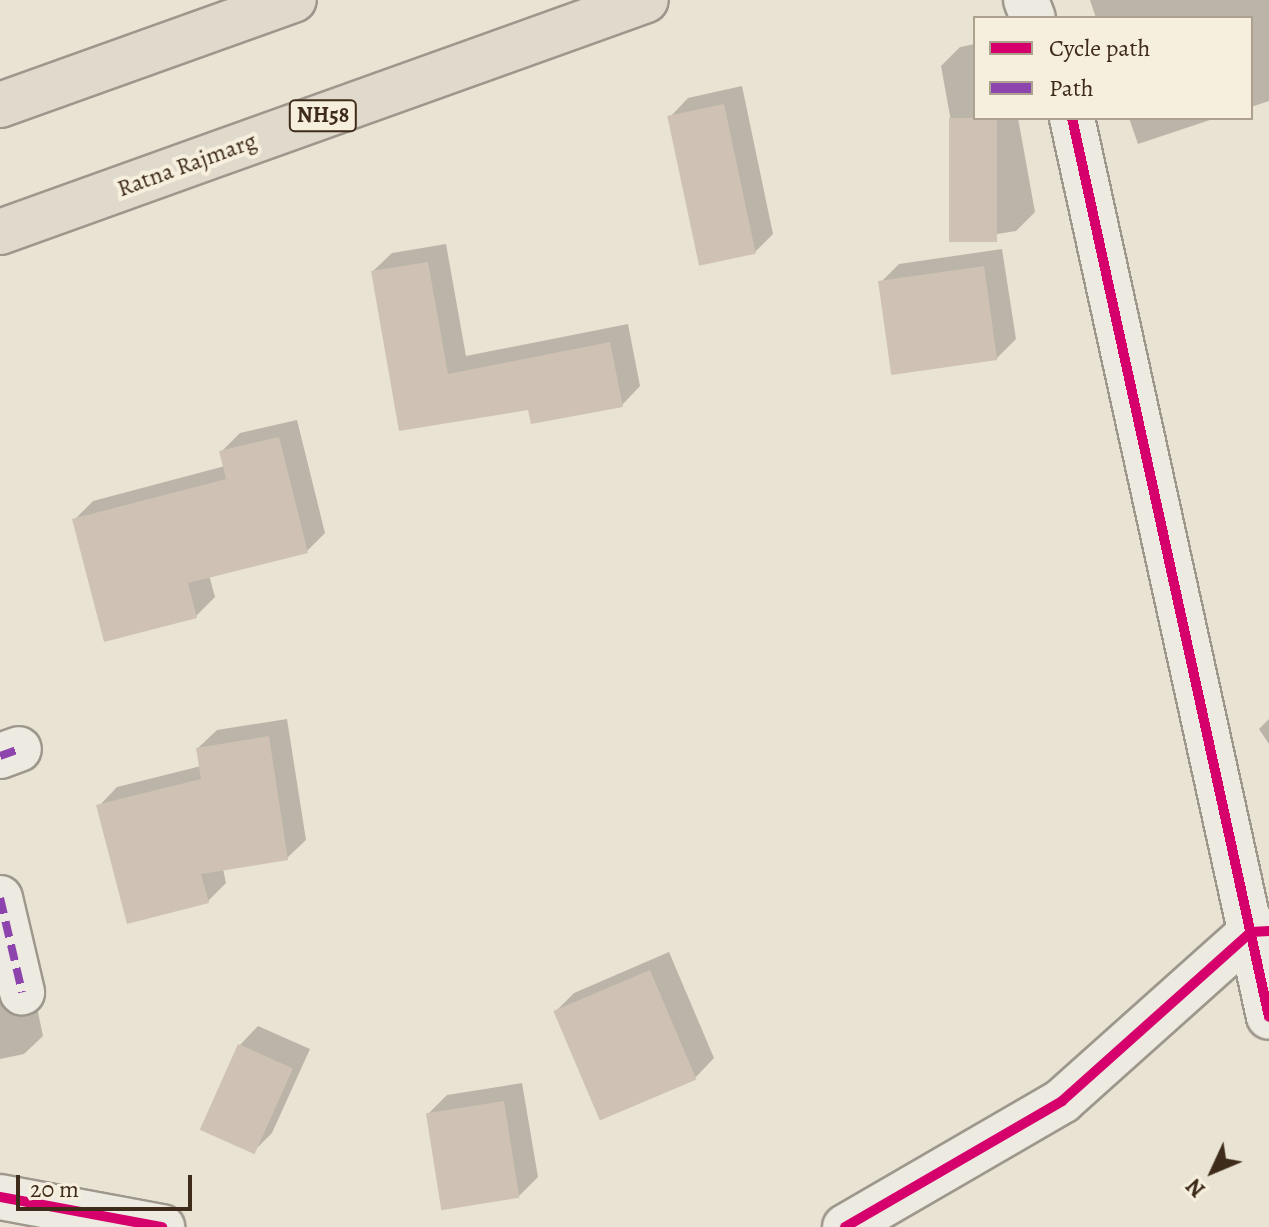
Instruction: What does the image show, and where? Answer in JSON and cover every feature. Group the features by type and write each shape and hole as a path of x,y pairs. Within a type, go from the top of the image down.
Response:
{"highway":[{"path":"0,105 294,0"},
{"name":"Ratna Rajmarg","path":"0,232 646,0"}],"street":[{"path":"1072,120 1260,932 1269,1017"},
{"path":"0,898 22,992"},
{"path":"845,1227 1062,1101 1260,932"},
{"path":"0,1197 162,1227"}],"building":[{"path":"724,104 756,254 699,266 667,116"},
{"path":"949,118 997,120 997,242 949,242"},
{"path":"428,262 448,374 610,342 623,407 531,424 528,410 399,431 371,271"},
{"path":"984,266 997,360 891,375 878,281"},
{"path":"279,437 308,553 188,583 197,618 104,642 72,519 226,479 219,451"},
{"path":"269,736 288,860 201,874 209,903 127,924 96,805 201,779 196,748"},
{"path":"650,970 696,1080 600,1121 553,1011"},
{"path":"238,1044 293,1068 255,1154 200,1130"},
{"path":"504,1101 519,1198 441,1210 426,1113"}],"marked path":[{"path":"0,756 19,749"},
{"path":"0,898 22,992"}],"cycle path":[{"path":"1072,120 1269,1017"},
{"path":"845,1227 1062,1101 1251,932 1269,931"},
{"path":"0,1197 162,1227"}]}
